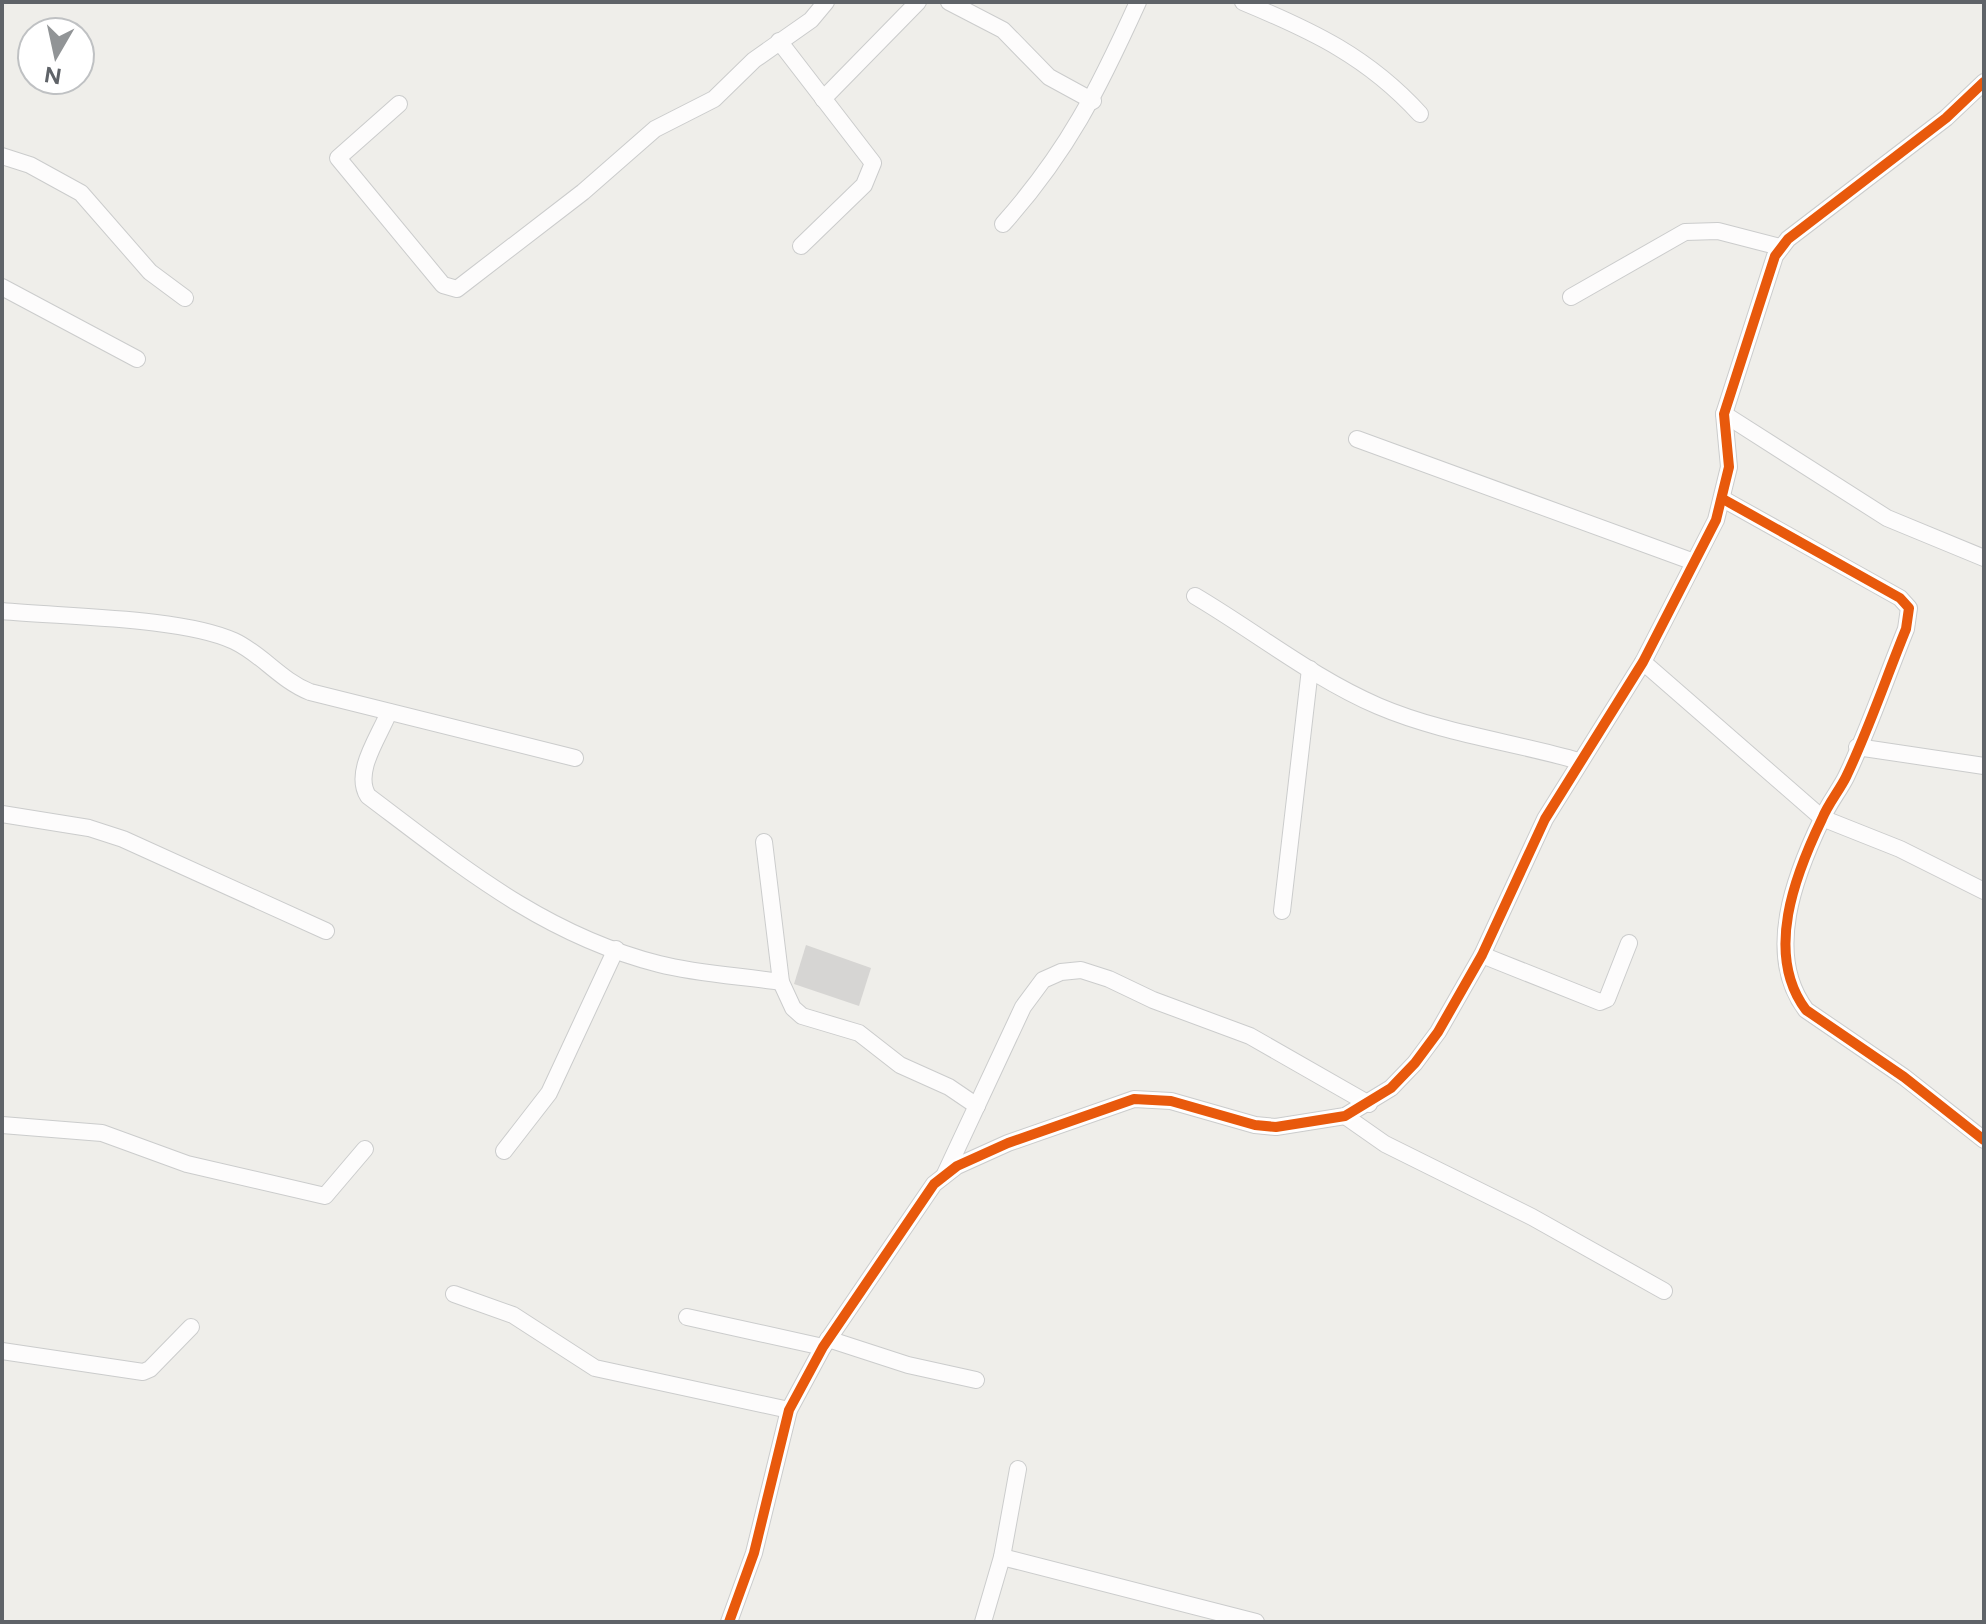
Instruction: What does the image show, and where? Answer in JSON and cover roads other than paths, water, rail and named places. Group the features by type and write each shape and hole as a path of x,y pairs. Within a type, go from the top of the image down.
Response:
{"street":[{"path":"399,104 338,158 443,285 457,289 583,192 655,129 714,99 779,41 811,20 826,2"},
{"path":"823,99 918,2"},
{"path":"949,2 1003,30 1049,77 1093,101"},
{"path":"1003,224 1038,184 1093,101 1138,2"},
{"path":"1243,2 1303,27 1354,55 1389,80 1420,114"},
{"path":"779,41 873,163 874,169 864,185 801,246"},
{"path":"729,1622 754,1553 789,1410 826,1343 934,1184 945,1175 1008,1143 1134,1099 1171,1101 1255,1125 1276,1127 1345,1116 1391,1088 1415,1063 1438,1032 1482,955 1545,819 1643,662 1723,499 1729,467 1724,414 1769,268 1780,247 1946,118 1984,82"},
{"path":"2,156 30,165 81,193 150,272 185,298"},
{"path":"1571,297 1685,232 1718,231 1780,247"},
{"path":"2,287 137,359"},
{"path":"1724,414 1887,518 1984,558"},
{"path":"1357,439 1694,562"},
{"path":"1723,499 1900,598 1909,608 1906,629 1846,777 1822,818 1793,889 1787,920 1786,957 1795,996 1826,1027 1904,1077 1984,1140"},
{"path":"1195,596 1310,669 1407,718 1579,761"},
{"path":"2,611 201,631 233,641 297,687 575,758"},
{"path":"1643,662 1822,818 1900,849 1984,891"},
{"path":"1282,911 1310,669"},
{"path":"389,712 362,775 368,796 526,911 660,964 781,982"},
{"path":"1857,747 1984,766"},
{"path":"2,814 89,828 123,839 326,931"},
{"path":"764,842 784,994 802,1016 859,1033 900,1065 949,1087 977,1106"},
{"path":"1482,955 1600,1002 1607,999 1629,943"},
{"path":"504,1151 549,1093 616,949"},
{"path":"945,1175 996,1059 1036,989 1043,980 1081,970 1250,1036 1369,1104"},
{"path":"1345,1116 1385,1144 1532,1217 1664,1291"},
{"path":"2,1125 102,1133 187,1164 325,1196 365,1149"},
{"path":"454,1294 513,1315 595,1368 789,1410"},
{"path":"687,1317 826,1343 976,1380"},
{"path":"2,1351 143,1372 191,1327"},
{"path":"983,1622 1002,1557 1018,1469"},
{"path":"1002,1557 1256,1622"}]}
